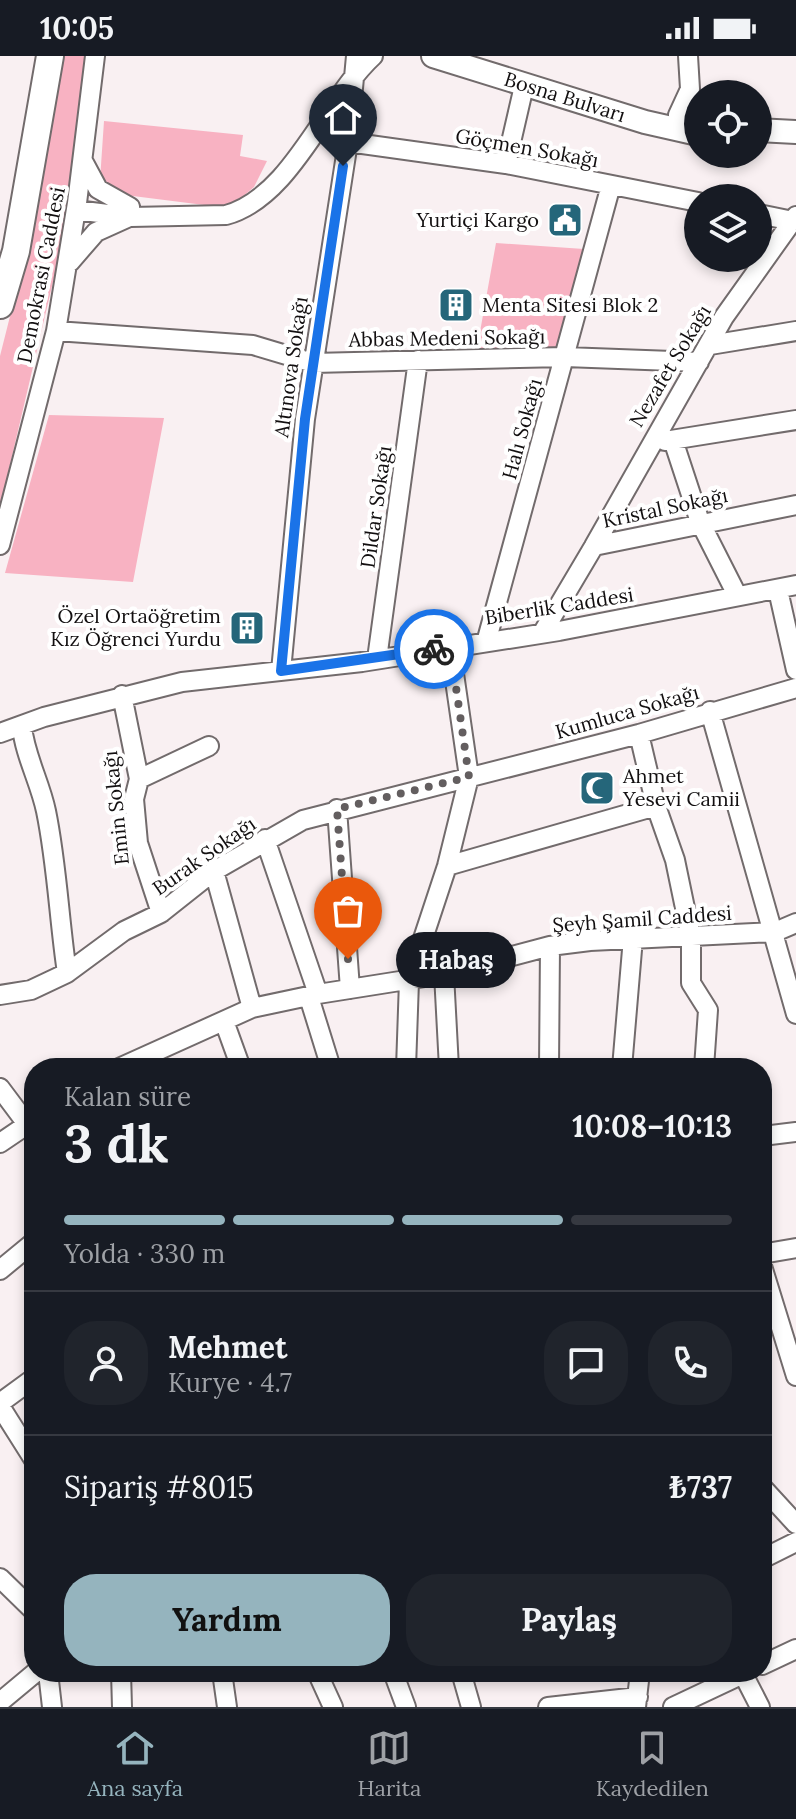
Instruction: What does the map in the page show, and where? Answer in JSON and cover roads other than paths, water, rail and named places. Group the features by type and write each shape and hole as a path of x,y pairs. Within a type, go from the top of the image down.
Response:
{"highway":[{"path":"0,255 22,138 32,56"},
{"path":"0,305 16,251 50,56"}],"main road":[{"name":"Bosna Bulvarı","path":"433,56 524,86 684,131"},
{"name":"Bosna Bulvarı","path":"472,56 684,116"},
{"path":"772,131 796,132"},
{"path":"772,145 796,146"}],"street":[{"name":"Demokrasi Caddesi","path":"0,545 56,331 77,206 95,56"},
{"path":"77,206 179,217 226,215 251,205 331,112 356,64 373,56"},
{"path":"688,56 689,80"},
{"name":"Altınova Sokağı","path":"281,671 313,363 348,142 356,64"},
{"path":"506,164 524,86"},
{"name":"Göçmen Sokağı","path":"348,142 506,164 684,199"},
{"path":"83,160 98,189 130,212"},
{"name":"Halı Sokağı","path":"487,639 611,185"},
{"path":"67,268 87,239 130,212"},
{"path":"772,216 794,218"},
{"name":"Nezafet Sokağı","path":"594,546 649,444 724,317 794,218"},
{"name":"Abbas Medeni Sokağı","path":"56,331 253,345 313,363 565,357 699,362"},
{"path":"710,345 796,331"},
{"name":"Dildar Sokağı","path":"377,659 418,360"},
{"path":"649,444 796,420"},
{"path":"673,440 700,522 737,595"},
{"name":"Kristal Sokağı","path":"543,632 594,546 700,522 796,505"},
{"path":"787,587 796,670"},
{"name":"Biberlik Caddesi","path":"0,733 122,695 182,682 377,659 787,587"},
{"path":"406,1058 409,981 447,866 469,777 450,646"},
{"name":"Kumluca Sokağı","path":"469,777 639,734 796,688"},
{"name":"Emin Sokağı","path":"122,695 139,779 134,799 138,843 161,913"},
{"path":"710,711 796,1014"},
{"path":"22,727 24,744 45,806 55,856 67,973"},
{"path":"639,734 656,806 675,860 691,937 691,983 708,1010 705,1058"},
{"path":"139,779 209,746"},
{"name":"Burak Sokağı","path":"0,995 31,990 67,973 124,931 161,913 214,871 265,839 303,820 469,777"},
{"path":"447,866 656,806"},
{"path":"337,809 350,989"},
{"path":"265,839 328,1058"},
{"path":"214,871 252,1008"},
{"name":"Şeyh Şamil Caddesi","path":"142,1058 252,1008 444,974 550,946 633,938 775,932 796,923"},
{"path":"623,1058 633,938"},
{"path":"549,1058 550,946"},
{"path":"444,974 448,1058"},
{"path":"224,1021 237,1058"},
{"path":"0,1088 24,1115"},
{"path":"0,1143 24,1126"},
{"path":"772,1135 796,1132"},
{"path":"772,1252 796,1248"},
{"path":"0,1270 24,1250"},
{"path":"772,1298 796,1376"},
{"path":"24,1386 0,1405 24,1439"},
{"path":"772,1499 796,1524"},
{"path":"772,1554 796,1542"},
{"path":"0,1578 24,1601"},
{"path":"772,1660 796,1649"},
{"path":"0,1702 24,1682"},
{"path":"49,1682 52,1707"},
{"path":"121,1682 122,1707"},
{"path":"223,1682 227,1707"},
{"path":"322,1682 333,1707"},
{"path":"397,1682 406,1707"},
{"path":"464,1682 471,1707"},
{"path":"548,1707 637,1702 639,1682"},
{"path":"673,1707 725,1682"},
{"path":"748,1682 760,1707"}],"place":[{"name":"Yurtiçi Kargo","path":"565,220"},
{"name":"Menta Sitesi Blok 2","path":"456,305"},
{"name":"Özel Ortaöğretim Kız Öğrenci Yurdu","path":"247,628"},
{"name":"Ahmet Yesevi Camii","path":"597,788"},
{"name":"Habaş","path":"348,959"}]}
